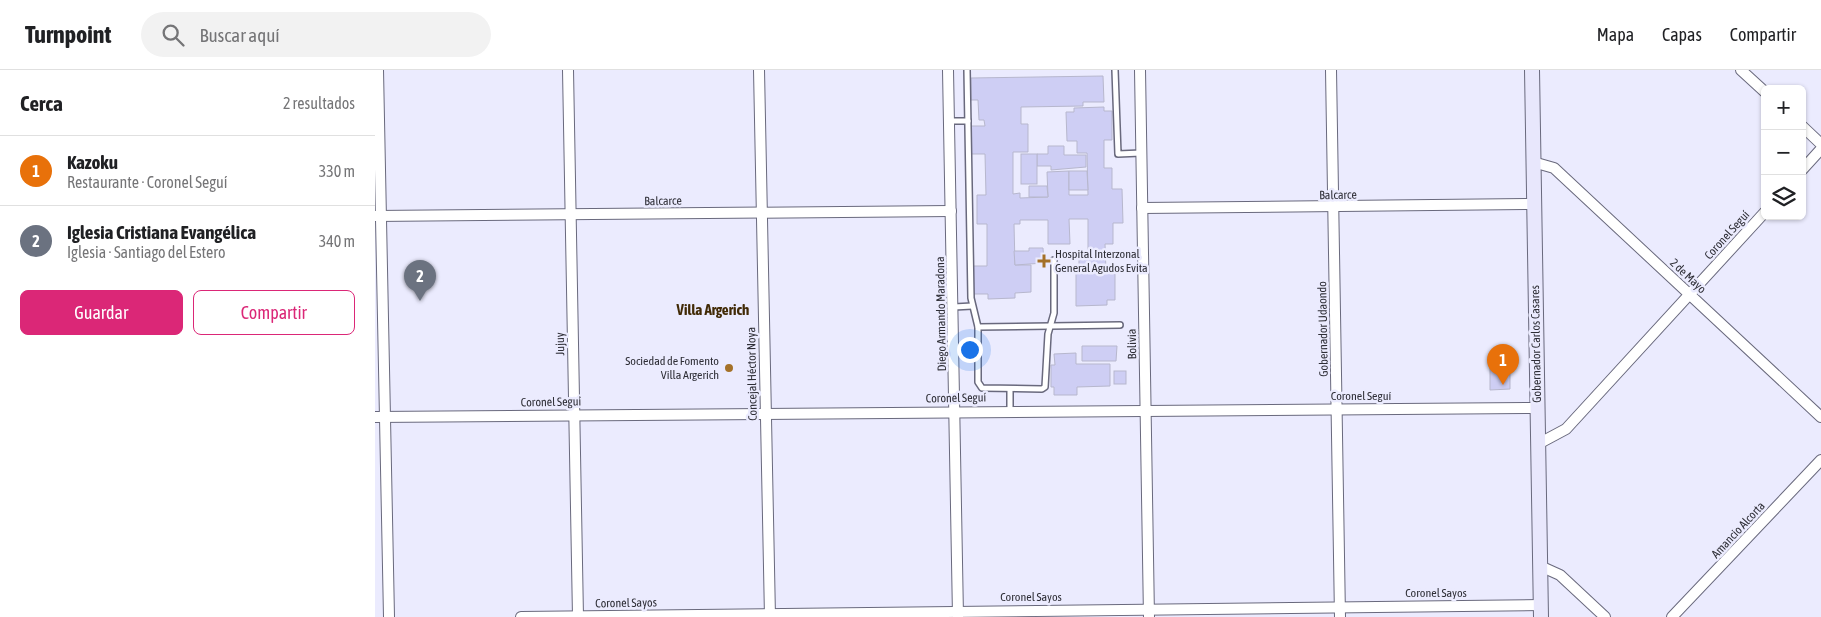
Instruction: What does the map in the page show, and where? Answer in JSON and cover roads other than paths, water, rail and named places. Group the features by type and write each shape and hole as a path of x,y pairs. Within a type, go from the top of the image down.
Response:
{"street":[{"path":"378,70 380,417 389,617"},
{"name":"Jujuy","path":"568,70 578,616"},
{"name":"Concejal Héctor Noya","path":"759,70 770,615"},
{"name":"Diego Armando Maradona","path":"948,70 954,307 958,614"},
{"name":"Bolivia","path":"1140,70 1149,613"},
{"name":"Gobernador Udaondo","path":"1331,70 1341,617"},
{"name":"Gobernador Carlos Casares","path":"1532,70 1541,611"},
{"path":"1747,72 1761,88"},
{"path":"1806,130 1821,144"},
{"path":"1806,166 1821,149"},
{"name":"2 de Mayo","path":"1533,162 1554,168 1821,417"},
{"name":"Balcarce","path":"1142,208 1333,208 1534,204"},
{"name":"Balcarce","path":"378,216 951,211"},
{"name":"Coronel Seguí","path":"1539,444 1566,429 1761,216"},
{"name":"Coronel Seguí","path":"380,417 1011,410 1538,408"},
{"name":"Amancio Alcorta","path":"1672,617 1821,460"},
{"path":"1540,566 1560,575 1605,617"},
{"name":"Coronel Sayos","path":"521,617 1149,613 1340,606 1541,611"}],"lane":[{"path":"967,70 972,306 978,327 979,386 985,389 1010,390 1045,387 1048,334 1054,314 1054,260"},
{"path":"1115,70 1118,154 1141,153"},
{"path":"950,121 968,121"},
{"path":"954,307 972,306"},
{"path":"978,327 1120,324"},
{"path":"1010,390 1011,410"}],"place":[{"name":"Hospital Interzonal General Agudos Evita","path":"1044,261"},
{"name":"Iglesia Cristiana Evangélica","path":"420,301"},
{"name":"Sociedad de Fomento Villa Argerich","path":"729,368"},
{"name":"Kazoku","path":"1503,385"}],"district":[{"name":"Villa Argerich","path":"713,310"}]}
